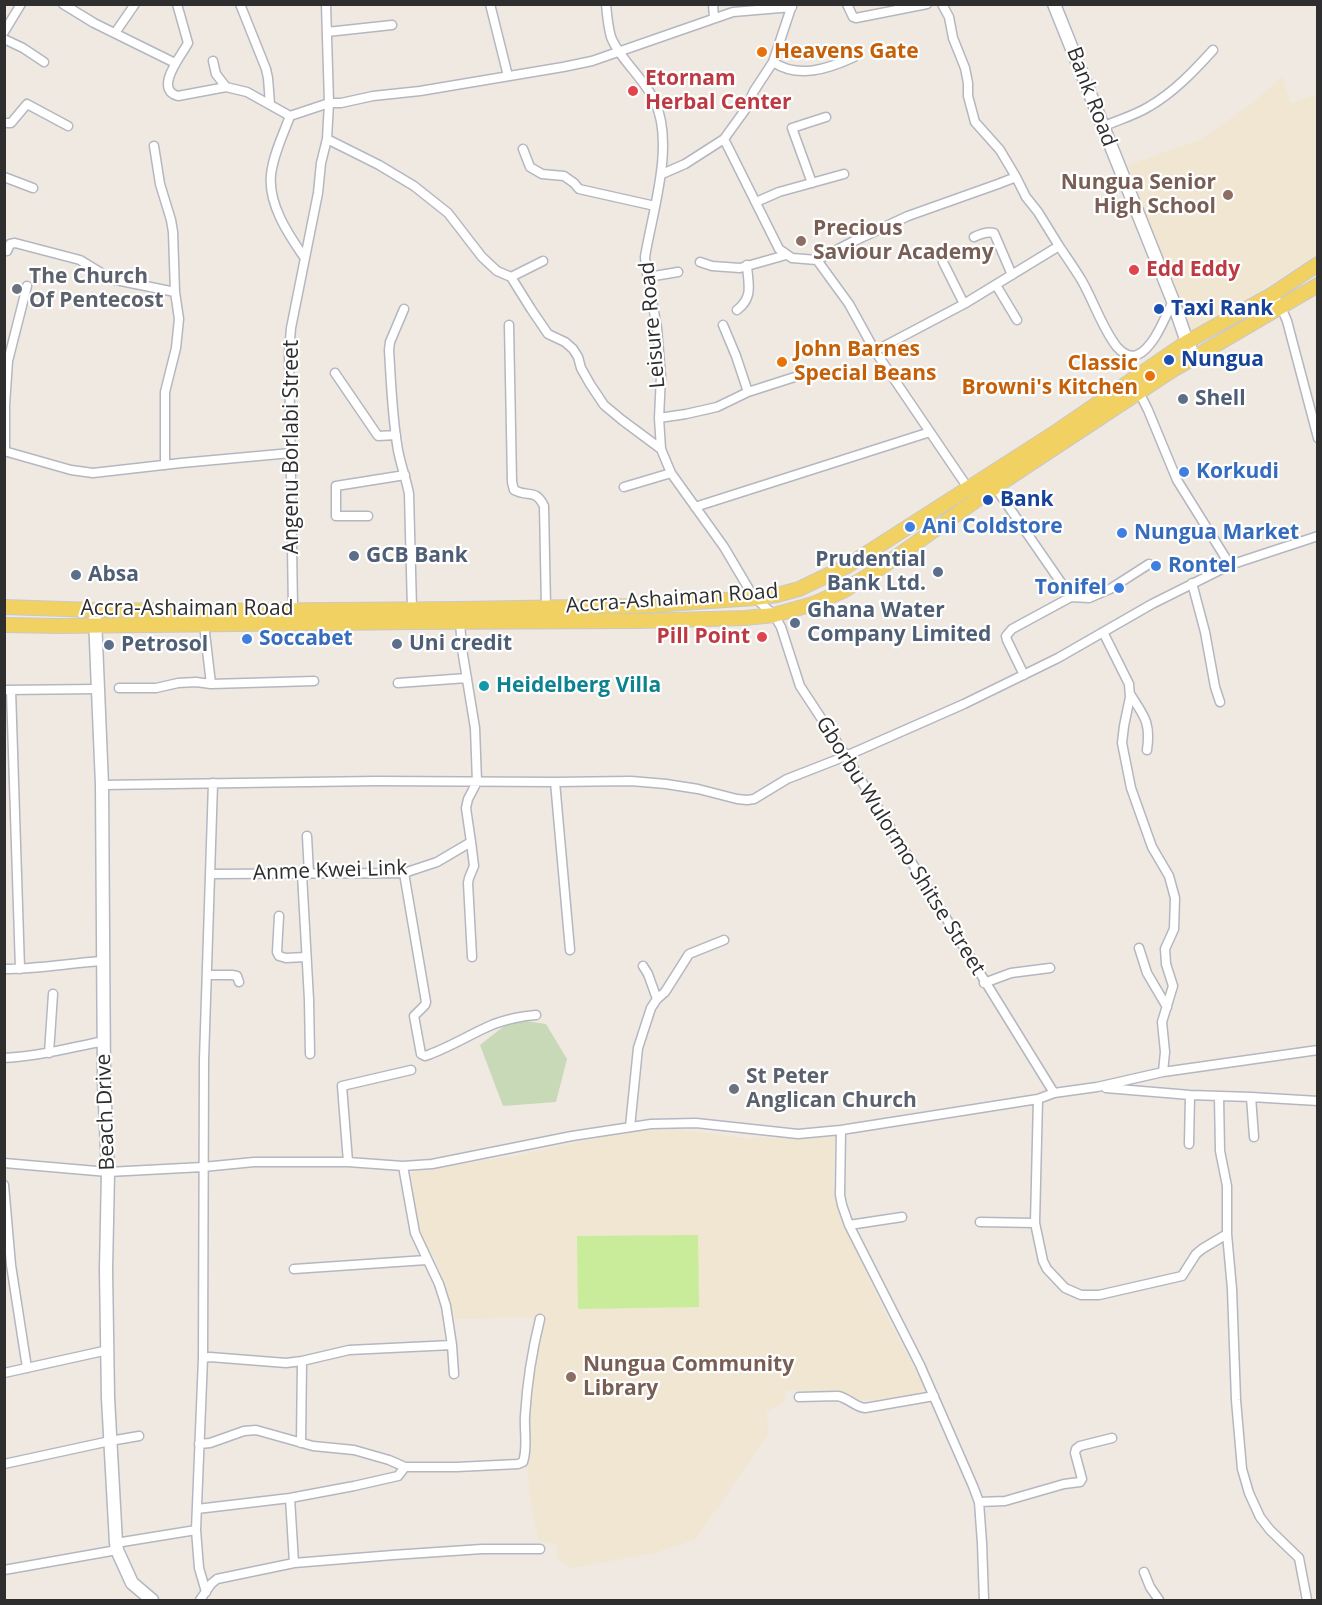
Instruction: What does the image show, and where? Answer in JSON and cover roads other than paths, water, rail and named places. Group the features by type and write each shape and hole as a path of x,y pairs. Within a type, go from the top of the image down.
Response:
{"main road":[{"name":"Accra-Ashaiman Road","path":"4,608 293,610 638,606 777,595 799,589 847,566 1053,434 1187,342 1273,294 1317,264"},
{"name":"Accra-Ashaiman Road","path":"4,625 639,621 774,615 813,604 843,591 890,562 995,488 1139,392 1317,285"}],"street":[{"path":"4,32 21,4"},
{"path":"63,4 94,23 175,63"},
{"path":"115,33 135,4"},
{"path":"177,4 189,43 175,63 167,84 168,91 178,96 226,87 247,92 290,116 329,103 420,91 592,61 733,12 792,6 773,62 745,110 724,139 685,164 662,174"},
{"path":"240,4 266,69 270,104"},
{"name":"Angenu Borlabi Street","path":"293,610 289,352 291,328 327,139 329,103 326,4"},
{"path":"490,4 508,76"},
{"name":"Leisure Road","path":"606,4 611,36 619,51 656,102 662,129 662,174 645,257 657,328 661,376 659,418 661,449 671,473 724,547 755,598"},
{"path":"713,4 714,18"},
{"path":"847,4 850,14 856,18 927,4"},
{"path":"942,4 949,17 953,38 965,68 968,96 975,122 1000,150 1026,197 1081,279 1118,348 1131,356 1138,355 1159,330 1173,301"},
{"name":"Bank Road","path":"1054,4 1173,301 1187,342 1195,357"},
{"path":"327,32 392,25"},
{"path":"4,39 44,62"},
{"path":"1102,127 1149,107 1173,90 1213,50"},
{"path":"773,62 783,69 820,70 854,57"},
{"path":"213,61 216,74 226,87"},
{"path":"4,123 11,123 27,104 68,126"},
{"path":"290,116 275,156 271,175 272,195 291,238 304,258"},
{"path":"812,183 792,128 826,117"},
{"path":"327,139 379,165 414,186 448,213 482,257 497,271 511,277 548,334 565,342 573,350 590,384 604,405 661,449"},
{"path":"724,139 779,249 792,258 817,260 908,216 1016,177"},
{"path":"154,146 160,184 173,232 175,292 179,319 176,348 165,392 165,465"},
{"path":"523,149 530,167 542,174 564,176 579,189 655,206"},
{"path":"756,202 779,192 844,174"},
{"path":"4,177 33,188"},
{"path":"974,237 994,233 1012,275"},
{"path":"7,251 10,244 15,243 80,260 111,279 175,292"},
{"path":"875,351 964,304 1059,246"},
{"path":"700,262 712,266 740,268 786,255"},
{"path":"817,260 849,304 875,351 968,488"},
{"path":"511,277 543,261"},
{"path":"943,262 964,304"},
{"path":"737,310 748,300 747,265"},
{"path":"648,277 678,272"},
{"path":"996,285 1017,320"},
{"path":"27,286 8,361 5,451 71,470 93,473 291,453"},
{"path":"1273,294 1287,321 1317,438"},
{"path":"405,309 390,342 389,350 396,435 409,494 412,609"},
{"path":"509,325 512,482 514,490 521,494 534,494 540,497 544,506 546,607"},
{"path":"723,325 748,392"},
{"path":"335,373 378,436 396,435"},
{"path":"659,418 717,407 748,392 801,375"},
{"path":"1139,392 1177,480 1230,565"},
{"path":"695,507 930,432"},
{"path":"624,488 671,473"},
{"path":"368,516 336,516 336,486 405,475"},
{"path":"995,488 1071,597"},
{"path":"102,785 631,781 666,784 747,800 754,799 787,779 846,756 1024,675 1192,583 1230,565 1317,536"},
{"path":"1024,675 1006,636 1012,629 1071,597 1089,598 1110,589 1149,564"},
{"path":"1192,583 1220,702"},
{"name":"Gborbu Wulormo Shitse Street","path":"755,598 774,615 782,627 800,686 846,756 1054,1094"},
{"name":"Beach Drive","path":"95,610 102,785 104,1041 108,1172 106,1270 110,1441 116,1546 132,1583 152,1600"},
{"path":"460,622 474,728 477,782 466,808 474,866 468,883 472,957"},
{"path":"204,624 211,684"},
{"path":"1103,632 1129,684 1129,705 1122,743 1131,788 1152,847 1169,876 1175,898 1174,928 1166,949 1166,964 1173,986 1162,1022 1165,1052 1163,1072"},
{"path":"398,683 467,678"},
{"path":"119,688 156,688 196,682 211,684 314,681"},
{"path":"20,969 8,690 98,688"},
{"path":"1130,693 1146,718 1149,736 1147,750"},
{"path":"555,782 570,950"},
{"path":"206,1592 199,1568 196,1530 203,1358 204,1060 213,783"},
{"path":"306,836 306,957 310,1054"},
{"name":"Anme Kwei Link","path":"210,874 405,873 437,862 471,842"},
{"path":"405,873 426,1002 414,1016 421,1054 425,1056 442,1051 493,1025 536,1015"},
{"path":"279,916 277,952 279,956 306,957"},
{"path":"630,1126 638,1048 651,1008 666,992 689,954 724,940"},
{"path":"1139,948 1147,973 1167,1006"},
{"path":"4,969 103,961"},
{"path":"643,966 657,999"},
{"path":"984,982 1011,973 1050,968"},
{"path":"207,975 237,976 239,982"},
{"path":"49,1053 53,994"},
{"path":"4,1058 49,1053 104,1041"},
{"path":"4,1162 108,1172 254,1162 348,1162 403,1166 432,1164 630,1126 672,1122 798,1134 841,1130 1038,1099 1163,1072 1317,1050"},
{"path":"348,1162 342,1086 411,1070"},
{"path":"1097,1087 1190,1095 1317,1101"},
{"path":"1189,1144 1190,1095"},
{"path":"1219,1096 1220,1151 1227,1186 1227,1234 1242,1469 1249,1493 1260,1517 1280,1541 1299,1558 1307,1600"},
{"path":"1251,1097 1254,1137"},
{"path":"1038,1099 1035,1223 1043,1261 1047,1269 1065,1288 1082,1295 1099,1295 1182,1276 1196,1254 1227,1234"},
{"path":"841,1130 840,1195 849,1225 920,1365 979,1502 984,1600"},
{"path":"403,1166 415,1233 439,1284 446,1306 454,1374"},
{"path":"4,1185 11,1265 27,1368"},
{"path":"849,1225 902,1217"},
{"path":"980,1222 1035,1223"},
{"path":"294,1269 426,1260"},
{"path":"198,1444 210,1443 244,1431 256,1430 313,1446 354,1450 405,1467 518,1464 523,1462 525,1456 525,1418 530,1365 540,1319"},
{"path":"203,1358 271,1363 302,1361 349,1350 452,1345"},
{"path":"4,1373 108,1350"},
{"path":"301,1443 302,1361"},
{"path":"800,1397 838,1396 856,1406 865,1408 934,1396"},
{"path":"4,1464 139,1436"},
{"path":"979,1502 1005,1501 1064,1484 1080,1482 1082,1479 1076,1449 1112,1438"},
{"path":"197,1509 290,1498 354,1486 398,1476 405,1467"},
{"path":"290,1498 294,1563"},
{"path":"4,1570 196,1530"},
{"path":"200,1600 217,1579 294,1563 471,1550 540,1549"},
{"path":"1144,1572 1159,1600"}],"place":[{"name":"Heavens Gate","path":"762,52"},
{"name":"Etornam Herbal Center","path":"633,91"},
{"name":"Nungua Senior High School","path":"1228,195"},
{"name":"Precious Saviour Academy","path":"801,241"},
{"name":"Edd Eddy","path":"1134,270"},
{"name":"The Church Of Pentecost","path":"17,289"},
{"name":"Taxi Rank","path":"1159,309"},
{"name":"Nungua","path":"1169,360"},
{"name":"John Barnes Special Beans","path":"782,362"},
{"name":"Classic Browni's Kitchen","path":"1150,376"},
{"name":"Shell","path":"1183,399"},
{"name":"Korkudi","path":"1184,472"},
{"name":"Bank","path":"988,500"},
{"name":"Ani Coldstore","path":"910,527"},
{"name":"Nungua Market","path":"1122,533"},
{"name":"GCB Bank","path":"354,556"},
{"name":"Rontel","path":"1156,566"},
{"name":"Prudential Bank Ltd.","path":"938,572"},
{"name":"Absa","path":"76,575"},
{"name":"Tonifel","path":"1119,588"},
{"name":"Ghana Water Company Limited","path":"795,623"},
{"name":"Pill Point","path":"762,637"},
{"name":"Soccabet","path":"247,639"},
{"name":"Uni credit","path":"397,644"},
{"name":"Petrosol","path":"109,645"},
{"name":"Heidelberg Villa","path":"484,686"},
{"name":"St Peter Anglican Church","path":"734,1089"},
{"name":"Nungua Community Library","path":"571,1377"}]}
